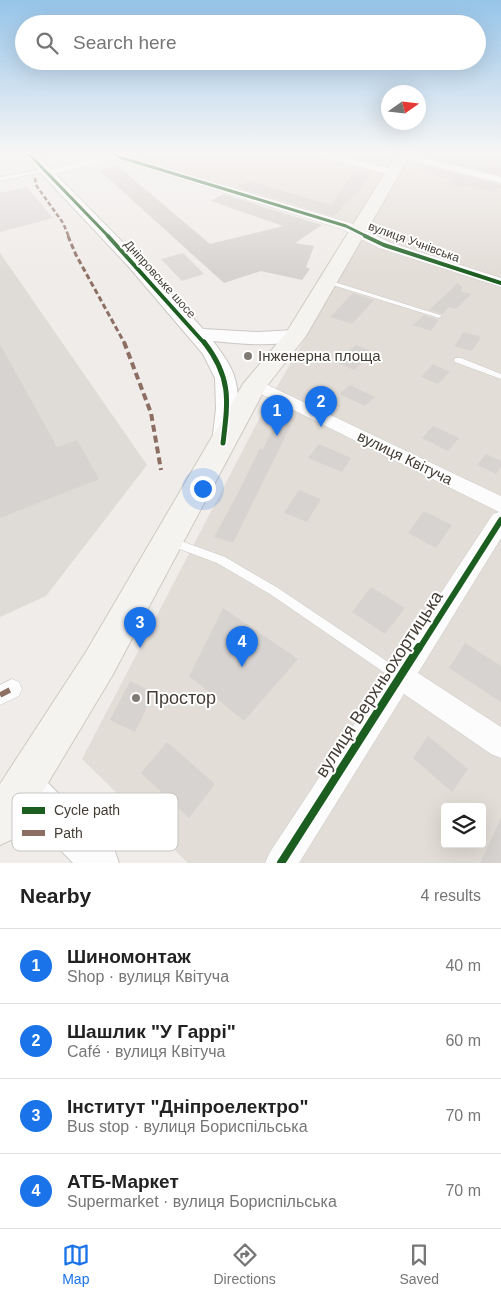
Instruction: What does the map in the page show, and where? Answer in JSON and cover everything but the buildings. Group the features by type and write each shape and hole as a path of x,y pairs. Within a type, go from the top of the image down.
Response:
{"main road":[{"path":"19,793 99,664 255,384 295,336 381,192"},
{"path":"0,823 12,804"}],"street":[{"name":"Дніпровське шосе","path":"66,192 135,264 197,334 212,354 225,378 227,408 223,442"},
{"name":"вулиця Учнівська","path":"238,192 346,226 384,245 501,283"},
{"path":"197,334 238,339 269,339 295,336"},
{"name":"вулиця Квітуча","path":"255,384 501,505"},
{"name":"вулиця Верхньохортицька","path":"281,863 501,520"},
{"path":"400,676 501,744"},
{"path":"24,785 32,793"},
{"path":"88,851 100,863"}],"lane":[{"path":"328,282 438,316"},
{"path":"458,360 501,376"},
{"path":"168,540 221,560 274,591 400,676"}],"shaded area":[{"path":"31,192 53,218 0,232 0,193"},
{"path":"244,192 501,192 501,863 188,863 176,851 178,851 178,793 117,793 82,759 267,404 367,232"},
{"path":"0,253 147,465 46,596 0,617"},
{"path":"183,253 204,274 182,281 161,259"}],"marked path":[{"path":"41,192 63,223 76,255 124,341 151,413 161,470"},
{"path":"0,695 12,689"}],"cycle path":[{"path":"66,192 135,264 212,353 225,378 227,408 223,443"},
{"path":"235,192 346,226 384,245 501,283"},
{"path":"281,863 501,520"}],"place":[{"name":"Інженерна площа","path":"248,356"},
{"name":"Шашлик \"У Гаррі\"","path":"321,427"},
{"name":"Шиномонтаж","path":"277,436"},
{"name":"Інститут \"Дніпроелектро\"","path":"140,648"},
{"name":"АТБ-Маркет","path":"242,667"},
{"name":"Простор","path":"136,698"}]}
